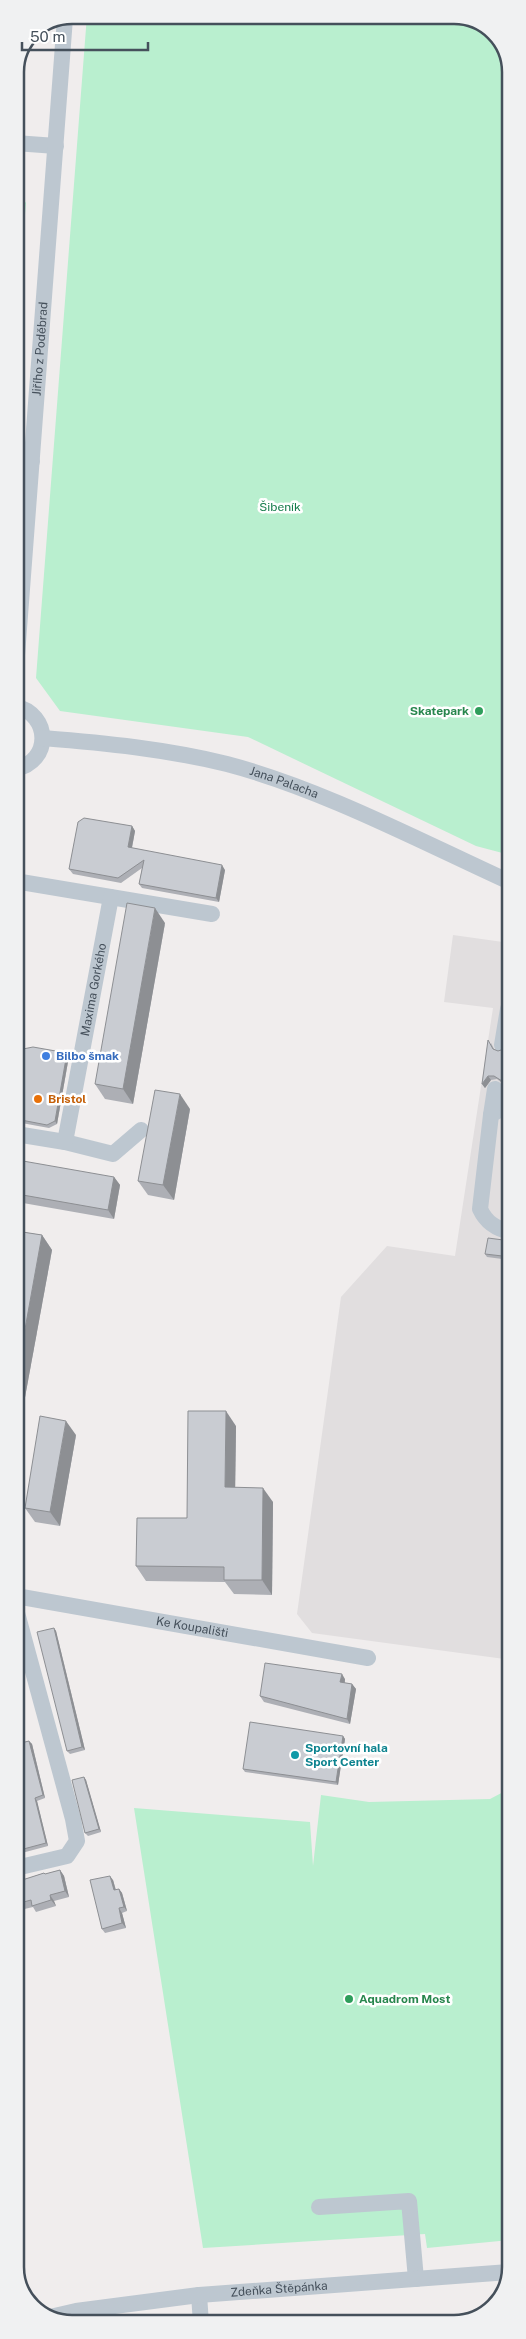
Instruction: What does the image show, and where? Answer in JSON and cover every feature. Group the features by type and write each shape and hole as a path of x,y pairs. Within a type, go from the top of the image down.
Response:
{"street":[{"name":"Jiřího z Poděbrad","path":"24,530 32,461 65,25"},
{"path":"24,144 56,146"},
{"path":"24,461 32,461"},
{"path":"24,710 31,713 38,720 43,738 36,756 30,763 24,765"},
{"name":"Jana Palacha","path":"43,738 162,750 228,764 312,792 502,878"},
{"path":"24,882 212,914"},
{"name":"Maxima Gorkého","path":"65,1142 111,897"},
{"path":"495,1089 480,1208 490,1224 502,1230"},
{"path":"491,1115 502,1108"},
{"path":"24,1135 65,1142 113,1154 140,1130"},
{"name":"Ke Koupališti","path":"24,1597 368,1658"},
{"path":"24,1638 74,1819 77,1841 67,1856 24,1866"},
{"path":"319,2207 409,2201 416,2279"},
{"name":"Zdeňka Štěpánka","path":"63,2314 199,2295 502,2273"},
{"path":"199,2295 200,2315"}],"shaded area":[{"path":"453,935 502,942 502,1659 312,1633 297,1614 341,1297 387,1246 455,1256 493,1008 444,1002"}],"green space":[{"name":"Šibeník","path":"86,24 458,24 473,27 481,32 490,40 499,53 502,72 502,853 476,846 248,737 60,711 36,678"},
{"path":"24,200 26,203 24,226"},
{"name":"Aquadrom Most","path":"502,1793 502,2241 427,2248 425,2234 203,2248 134,1808 310,1822 313,1866 321,1795 369,1802 490,1799"}],"building":[{"path":"84,818 132,826 128,847 222,865 216,898 139,884 144,860 118,878 69,869 78,822"},
{"path":"127,903 155,908 123,1089 95,1084"},
{"path":"488,1040 493,1049 498,1051 502,1050 502,1081 494,1076 488,1076 482,1084"},
{"name":"Bristol","path":"33,1047 67,1053 55,1121 47,1125 24,1121 24,1049"},
{"path":"155,1090 180,1094 163,1185 138,1181"},
{"path":"24,1161 114,1177 108,1210 24,1195"},
{"path":"24,1232 42,1235 24,1335"},
{"path":"488,1238 502,1240 502,1256 485,1254"},
{"path":"188,1411 226,1411 225,1487 263,1488 262,1580 224,1580 224,1567 136,1566 137,1518 187,1518"},
{"path":"40,1416 66,1421 50,1512 25,1508"},
{"path":"54,1628 82,1747 67,1751 37,1632"},
{"path":"265,1663 342,1674 340,1682 352,1684 347,1719 260,1696"},
{"name":"Sportovní hala Sport Center","path":"250,1722 343,1736 336,1782 243,1769"},
{"path":"29,1741 43,1795 35,1798 46,1843 24,1849 24,1742"},
{"path":"84,1777 99,1829 85,1833 72,1780"},
{"path":"60,1870 65,1891 50,1895 51,1900 32,1906 31,1900 24,1902 24,1879"},
{"path":"110,1876 114,1890 119,1889 124,1907 119,1908 122,1923 102,1929 90,1880"}],"place":[{"name":"Skatepark","path":"479,711"},
{"name":"Bilbo šmak","path":"46,1056"},
{"name":"Bristol","path":"38,1099"},
{"name":"Sportovní hala Sport Center","path":"295,1755"},
{"name":"Aquadrom Most","path":"349,1999"}]}
